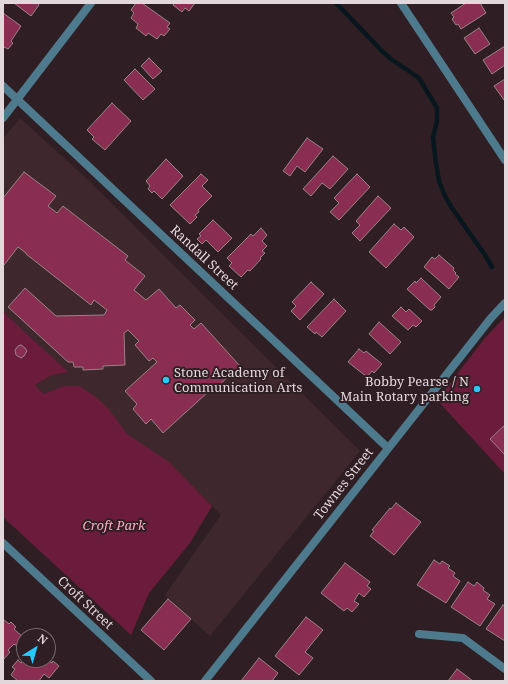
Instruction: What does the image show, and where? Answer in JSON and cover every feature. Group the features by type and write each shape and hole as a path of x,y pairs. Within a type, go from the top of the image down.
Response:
{"street":[{"path":"3,118 91,3"},
{"path":"401,3 505,160"},
{"name":"Randall Street","path":"3,86 388,448"},
{"name":"Townes Street","path":"205,681 486,324 505,303"},
{"name":"Croft Street","path":"3,543 151,681"},
{"path":"419,634 463,638 505,669"}],"shaded area":[{"name":"Stone Academy of Communication Arts","path":"20,118 85,177 360,451 210,636 165,595 221,515 169,462 109,457 35,385 52,375 67,372 3,312 3,139"}],"green space":[{"name":"Croft Park","path":"3,312 68,372 52,375 35,385 44,394 64,386 79,386 93,395 107,407 127,434 169,462 212,506 190,543 149,593 131,635 3,517"},
{"path":"505,317 505,474 437,400 485,338"}],"building":[{"path":"14,3 37,3 39,5 31,16"},
{"path":"136,3 142,3 170,23 167,27 170,29 164,36 161,34 157,39 148,33 146,36 136,28 138,24 131,18 134,13 131,10"},
{"path":"174,3 195,3 189,11 185,8 182,12 173,5"},
{"path":"466,3 480,3 486,13 461,29 452,19 454,17 451,13"},
{"path":"3,13 21,26 11,41 13,43 8,49 4,47 3,49"},
{"path":"479,28 490,44 475,54 464,38"},
{"path":"505,46 505,65 492,74 483,60"},
{"path":"149,58 162,71 153,79 141,66"},
{"path":"135,69 155,89 143,100 124,80"},
{"path":"505,79 505,100 504,100 494,86"},
{"path":"112,103 131,121 105,150 92,139 94,137 87,130"},
{"path":"307,138 323,149 305,172 297,166 290,176 283,171"},
{"path":"333,156 348,169 330,189 322,183 311,196 303,189"},
{"path":"166,159 183,176 162,199 154,191 152,193 148,189 150,186 146,181"},
{"path":"24,172 56,196 48,206 57,213 63,206 128,256 125,260 145,276 134,290 146,300 159,289 176,308 180,305 195,320 190,325 194,329 201,323 240,366 209,394 208,392 163,433 151,419 146,424 133,409 137,404 125,391 157,362 153,358 149,361 135,345 139,341 128,330 124,333 125,365 103,366 103,369 83,370 83,367 74,367 73,362 68,362 8,307 25,288 56,316 104,315 107,310 94,300 91,305 18,247 3,265 3,198"},
{"path":"201,174 208,180 202,186 212,196 198,210 199,212 195,215 197,217 190,224 170,205"},
{"path":"357,174 370,187 339,220 330,212 339,203 334,198"},
{"path":"378,196 391,208 360,241 352,233 360,225 356,221"},
{"path":"213,220 232,238 218,252 206,240 202,244 197,239 201,236 199,234"},
{"path":"394,224 401,230 404,227 414,237 386,268 369,252"},
{"path":"261,228 267,235 262,241 267,246 262,251 265,253 250,271 248,270 241,277 229,266 232,263 227,258 251,234 253,236"},
{"path":"439,255 454,268 453,270 456,273 455,274 459,277 449,289 424,267 432,257 435,259"},
{"path":"421,278 441,297 434,305 435,307 432,310 430,310 407,289 415,281 416,283"},
{"path":"311,282 324,294 300,320 291,311 296,306 292,302"},
{"path":"334,299 346,311 322,337 316,332 315,334 307,327"},
{"path":"401,307 406,312 409,309 422,321 416,327 413,325 408,330 392,316"},
{"path":"379,322 401,342 390,354 369,334"},
{"path":"21,345 27,351 21,358 16,355 15,350"},
{"path":"359,349 364,353 366,351 382,364 374,373 372,371 367,377 348,362"},
{"path":"505,425 505,455 490,439"},
{"path":"396,503 421,522 394,555 370,536 374,531 372,530"},
{"path":"434,560 440,564 442,561 450,566 448,568 455,573 453,576 460,581 446,603 417,585"},
{"path":"345,563 370,582 367,586 371,589 364,597 359,593 354,601 359,604 352,612 347,608 344,611 321,593"},
{"path":"468,582 474,586 477,582 484,588 483,590 490,595 487,599 495,604 480,626 451,607"},
{"path":"168,599 191,619 164,650 141,630"},
{"path":"503,605 505,606 505,641 486,629"},
{"path":"306,617 323,630 305,652 313,658 299,675 275,656"},
{"path":"3,619 9,624 11,622 16,627 14,629 16,631 16,645 14,644 8,650 10,652 3,660"},
{"path":"259,658 278,673 272,681 241,681"},
{"path":"16,662 16,668 56,668 56,664 59,666 49,678 44,674 39,681 18,681 11,675 15,669 12,667"},
{"path":"457,669 473,681 448,681"}],"waterway":[{"path":"336,3 382,51 419,78 437,108 437,121 433,138 439,181 452,208 492,267"}],"place":[{"name":"Stone Academy of Communication Arts","path":"166,380"},
{"name":"Bobby Pearse / N Main Rotary parking","path":"477,389"}]}
